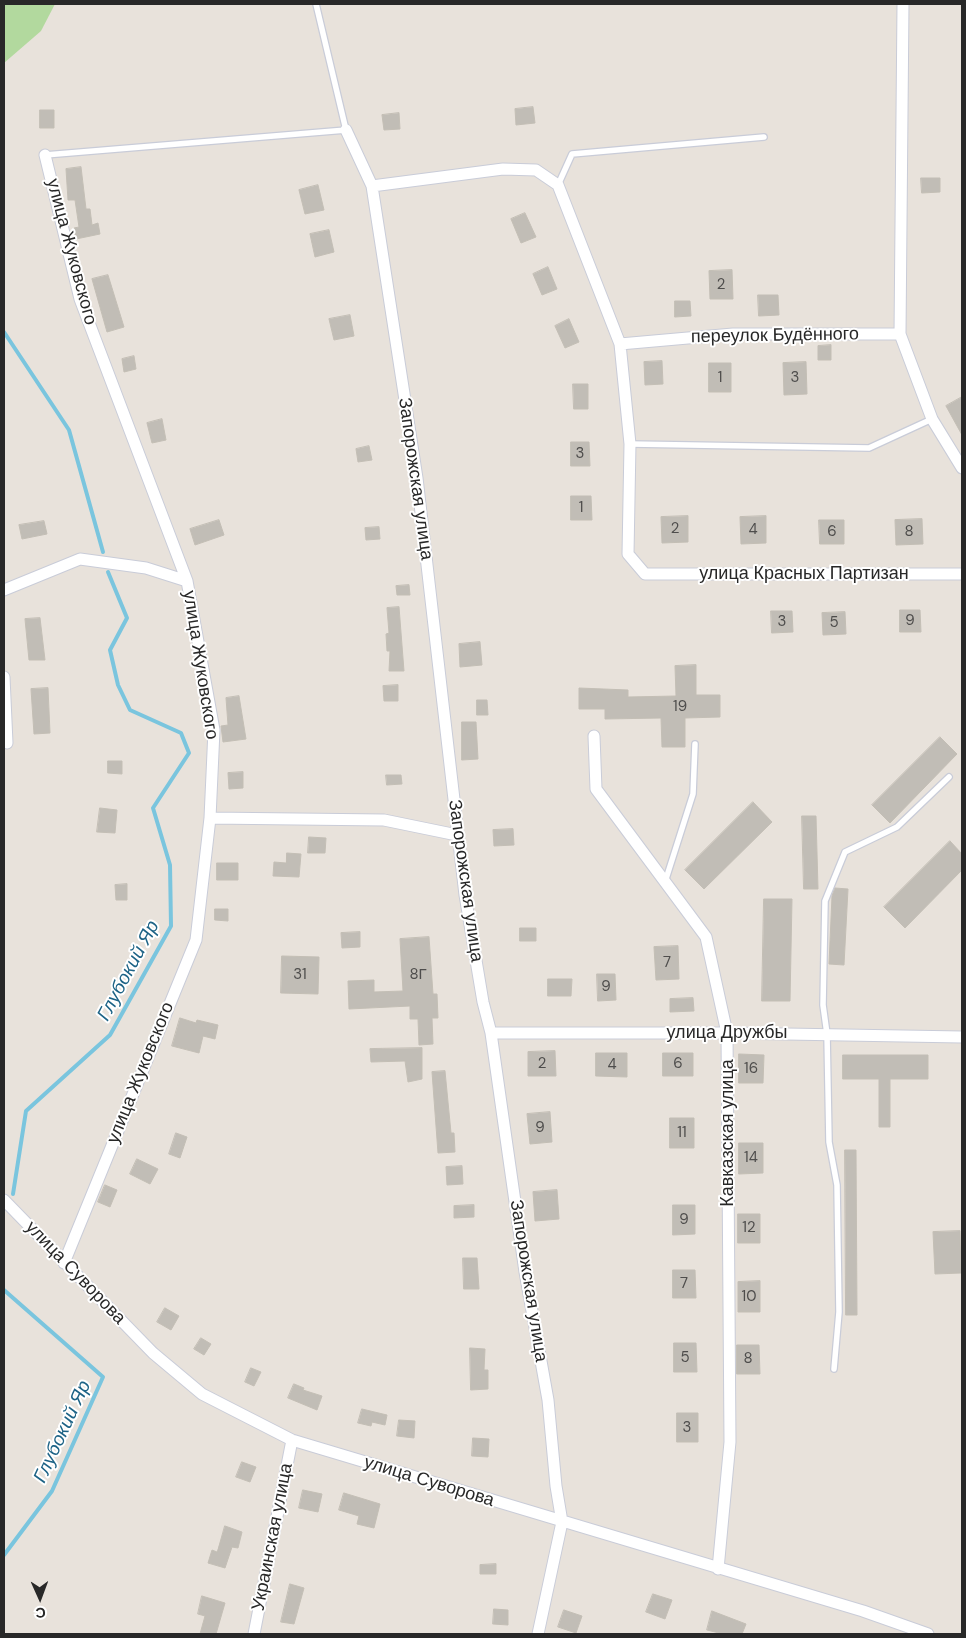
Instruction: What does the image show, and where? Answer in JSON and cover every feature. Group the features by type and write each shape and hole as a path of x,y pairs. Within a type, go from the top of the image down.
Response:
{"street":[{"path":"903,4 900,334 932,418 962,468"},
{"name":"Запорожская улица","path":"346,130 372,186 417,478 457,834 483,1002 491,1033 525,1272 548,1400 556,1486 562,1522 538,1634"},
{"name":"улица Жуковского","path":"45,155 80,299 187,581 214,730 210,818 196,940 64,1263"},
{"path":"372,186 503,169 536,170 558,185 620,344 630,444"},
{"name":"переулок Будённого","path":"620,344 733,334 900,334"},
{"name":"улица Красных Партизан","path":"630,444 628,554 645,574 962,574"},
{"path":"4,590 80,559 146,568 187,581"},
{"path":"4,677 8,743"},
{"name":"Кавказская улица","path":"594,736 596,789 706,937 727,1033 730,1442 718,1569"},
{"path":"210,818 384,820 457,834"},
{"name":"улица Дружбы","path":"491,1033 727,1033 962,1037"},
{"name":"улица Суворова","path":"4,1200 153,1353 202,1394 292,1440 863,1611 928,1634"},
{"name":"Украинская улица","path":"254,1634 292,1440"}],"lane":[{"path":"45,155 346,130 316,4"},
{"path":"558,185 572,154 764,137"},
{"path":"630,444 870,448 932,418"},
{"path":"665,882 693,794 695,744"},
{"path":"834,1369 839,1312 837,1186 829,1142 827,1034 822,1005 825,901 845,852 897,827 949,777"}],"green space":[{"path":"4,4 55,4 41,31 4,63"}],"building":[{"path":"533,107 535,123 516,125 515,109"},
{"path":"40,110 54,110 54,128 40,128"},
{"path":"399,113 400,129 384,130 382,115"},
{"path":"81,167 86,209 90,209 92,225 98,223 100,234 76,239 74,228 79,227 75,200 68,200 66,169"},
{"path":"921,178 940,178 940,192 922,193"},
{"path":"318,185 324,210 305,214 299,190"},
{"path":"525,213 536,237 521,243 511,219"},
{"path":"329,230 334,252 315,257 310,234"},
{"path":"548,267 557,289 542,295 533,274"},
{"path":"732,270 733,299 710,299 709,271"},
{"path":"108,275 124,327 107,332 92,279"},
{"path":"758,295 778,295 779,315 759,316"},
{"path":"675,301 690,301 691,316 675,317"},
{"path":"350,315 354,336 334,340 329,319"},
{"path":"569,319 579,342 565,348 555,326"},
{"path":"831,345 831,360 818,360 818,346"},
{"path":"134,356 136,369 124,372 122,359"},
{"path":"662,361 663,384 645,385 644,362"},
{"path":"806,362 807,394 784,395 783,363"},
{"path":"709,363 731,363 731,392 709,392"},
{"path":"573,384 588,384 588,409 574,409"},
{"path":"962,397 962,435 946,406"},
{"path":"162,419 166,440 152,443 147,423"},
{"path":"571,442 589,442 590,466 571,466"},
{"path":"369,446 372,460 358,462 356,449"},
{"path":"571,496 591,496 592,520 571,520"},
{"path":"688,516 688,542 662,543 661,517"},
{"path":"766,516 766,543 741,544 740,517"},
{"path":"922,519 923,544 896,545 895,520"},
{"path":"219,520 224,535 195,545 190,529"},
{"path":"819,520 844,520 844,544 820,544"},
{"path":"44,521 47,534 22,539 19,525"},
{"path":"379,527 380,539 366,540 365,528"},
{"path":"409,585 410,595 397,595 396,586"},
{"path":"399,607 404,671 389,671 390,651 387,651 386,634 389,633 387,608"},
{"path":"900,610 920,610 921,632 900,632"},
{"path":"771,611 792,611 793,632 772,633"},
{"path":"845,612 846,634 823,635 822,613"},
{"path":"40,618 45,660 29,660 25,619"},
{"path":"480,642 482,665 460,667 459,644"},
{"path":"696,665 696,695 720,695 720,717 685,718 685,747 662,747 661,718 605,719 605,709 579,709 579,688 628,690 628,697 676,696 675,666"},
{"path":"398,685 398,701 384,701 383,686"},
{"path":"48,688 50,733 34,734 31,689"},
{"path":"239,696 246,739 223,742 221,726 228,725 226,698"},
{"path":"477,700 487,700 488,715 477,715"},
{"path":"462,722 476,722 478,759 462,760"},
{"path":"940,737 957,754 890,823 872,805"},
{"path":"108,761 122,761 122,774 108,773"},
{"path":"243,772 243,788 229,789 228,773"},
{"path":"386,775 401,775 402,784 387,785"},
{"path":"753,802 772,822 704,889 685,870"},
{"path":"100,808 117,810 115,833 97,832"},
{"path":"802,816 816,816 818,889 804,889"},
{"path":"513,829 514,845 494,846 493,830"},
{"path":"309,837 326,838 325,853 308,853"},
{"path":"950,841 962,854 962,870 905,928 884,907"},
{"path":"287,853 301,854 299,877 273,876 274,862 286,863"},
{"path":"217,863 238,863 238,880 217,880"},
{"path":"127,884 127,900 116,900 115,885"},
{"path":"835,888 848,889 844,965 829,964 832,896"},
{"path":"764,899 792,899 790,1001 762,1001"},
{"path":"215,909 228,909 228,921 215,920"},
{"path":"520,928 536,928 536,941 520,941"},
{"path":"360,932 360,947 342,948 341,933"},
{"path":"429,937 433,994 437,994 438,1018 432,1018 433,1044 419,1045 418,1019 410,1019 410,1006 349,1009 348,981 374,980 374,992 403,991 400,939"},
{"path":"678,946 679,979 656,980 654,947"},
{"path":"282,956 319,957 318,994 281,993"},
{"path":"597,974 615,974 616,1000 598,1001"},
{"path":"548,979 572,979 571,996 548,996"},
{"path":"693,998 694,1011 670,1012 670,999"},
{"path":"180,1018 196,1023 197,1020 218,1025 215,1039 203,1036 199,1053 172,1046"},
{"path":"422,1048 422,1079 408,1082 405,1061 371,1062 370,1049"},
{"path":"555,1051 556,1076 528,1076 528,1052"},
{"path":"596,1053 627,1053 627,1077 596,1076"},
{"path":"663,1053 693,1053 693,1076 663,1076"},
{"path":"739,1054 764,1055 763,1083 739,1083"},
{"path":"843,1055 928,1055 928,1079 890,1079 890,1127 879,1127 879,1079 843,1079"},
{"path":"445,1071 451,1133 454,1133 455,1152 438,1153 432,1072"},
{"path":"550,1112 552,1142 530,1144 527,1114"},
{"path":"670,1118 694,1118 694,1148 670,1148"},
{"path":"176,1133 187,1137 180,1158 169,1154"},
{"path":"739,1143 763,1143 763,1173 739,1174"},
{"path":"845,1150 856,1150 857,1315 846,1315"},
{"path":"137,1159 158,1169 150,1184 130,1174"},
{"path":"462,1166 463,1184 447,1185 446,1167"},
{"path":"105,1185 117,1190 110,1207 98,1202"},
{"path":"557,1190 559,1219 535,1221 533,1192"},
{"path":"474,1205 474,1217 454,1218 454,1206"},
{"path":"673,1205 695,1205 695,1234 673,1235"},
{"path":"738,1214 760,1214 760,1243 738,1243"},
{"path":"960,1231 961,1273 935,1274 933,1232"},
{"path":"463,1258 477,1258 479,1289 464,1289"},
{"path":"673,1270 695,1270 696,1298 673,1298"},
{"path":"760,1281 760,1312 738,1312 738,1282"},
{"path":"165,1308 179,1316 171,1330 157,1322"},
{"path":"201,1338 211,1344 204,1355 194,1349"},
{"path":"674,1343 696,1343 697,1372 674,1372"},
{"path":"737,1345 759,1345 760,1374 737,1374"},
{"path":"470,1348 485,1349 484,1370 488,1370 488,1389 471,1390"},
{"path":"251,1368 261,1372 254,1386 245,1382"},
{"path":"294,1384 304,1388 303,1390 322,1396 317,1410 288,1398"},
{"path":"362,1409 387,1415 385,1425 372,1422 371,1426 358,1423"},
{"path":"677,1413 698,1413 698,1442 677,1442"},
{"path":"399,1420 415,1421 414,1438 397,1436"},
{"path":"473,1438 489,1439 488,1457 472,1456"},
{"path":"242,1462 256,1467 250,1482 236,1477"},
{"path":"303,1490 322,1494 318,1512 299,1508"},
{"path":"344,1493 380,1504 374,1528 357,1524 359,1516 339,1510"},
{"path":"225,1526 242,1532 238,1548 232,1547 225,1568 208,1563 212,1550 217,1552"},
{"path":"496,1564 496,1574 480,1574 480,1565"},
{"path":"290,1584 304,1588 294,1624 281,1622"},
{"path":"653,1594 672,1600 665,1619 646,1612"},
{"path":"202,1596 225,1603 216,1634 200,1634 205,1616 198,1614"},
{"path":"494,1609 508,1610 508,1625 493,1624"},
{"path":"564,1610 582,1616 576,1633 558,1627"},
{"path":"712,1611 746,1624 742,1634 723,1634 707,1630"}],"waterway":[{"name":"Глубокий Яр","path":"4,332 69,430 103,552"},
{"name":"Глубокий Яр","path":"13,1194 26,1111 110,1035 171,926 170,865 153,808 189,753 181,733 130,710 118,685 110,650 127,618 108,572"},
{"name":"Глубокий Яр","path":"4,1290 103,1377 52,1491 4,1555"}]}
